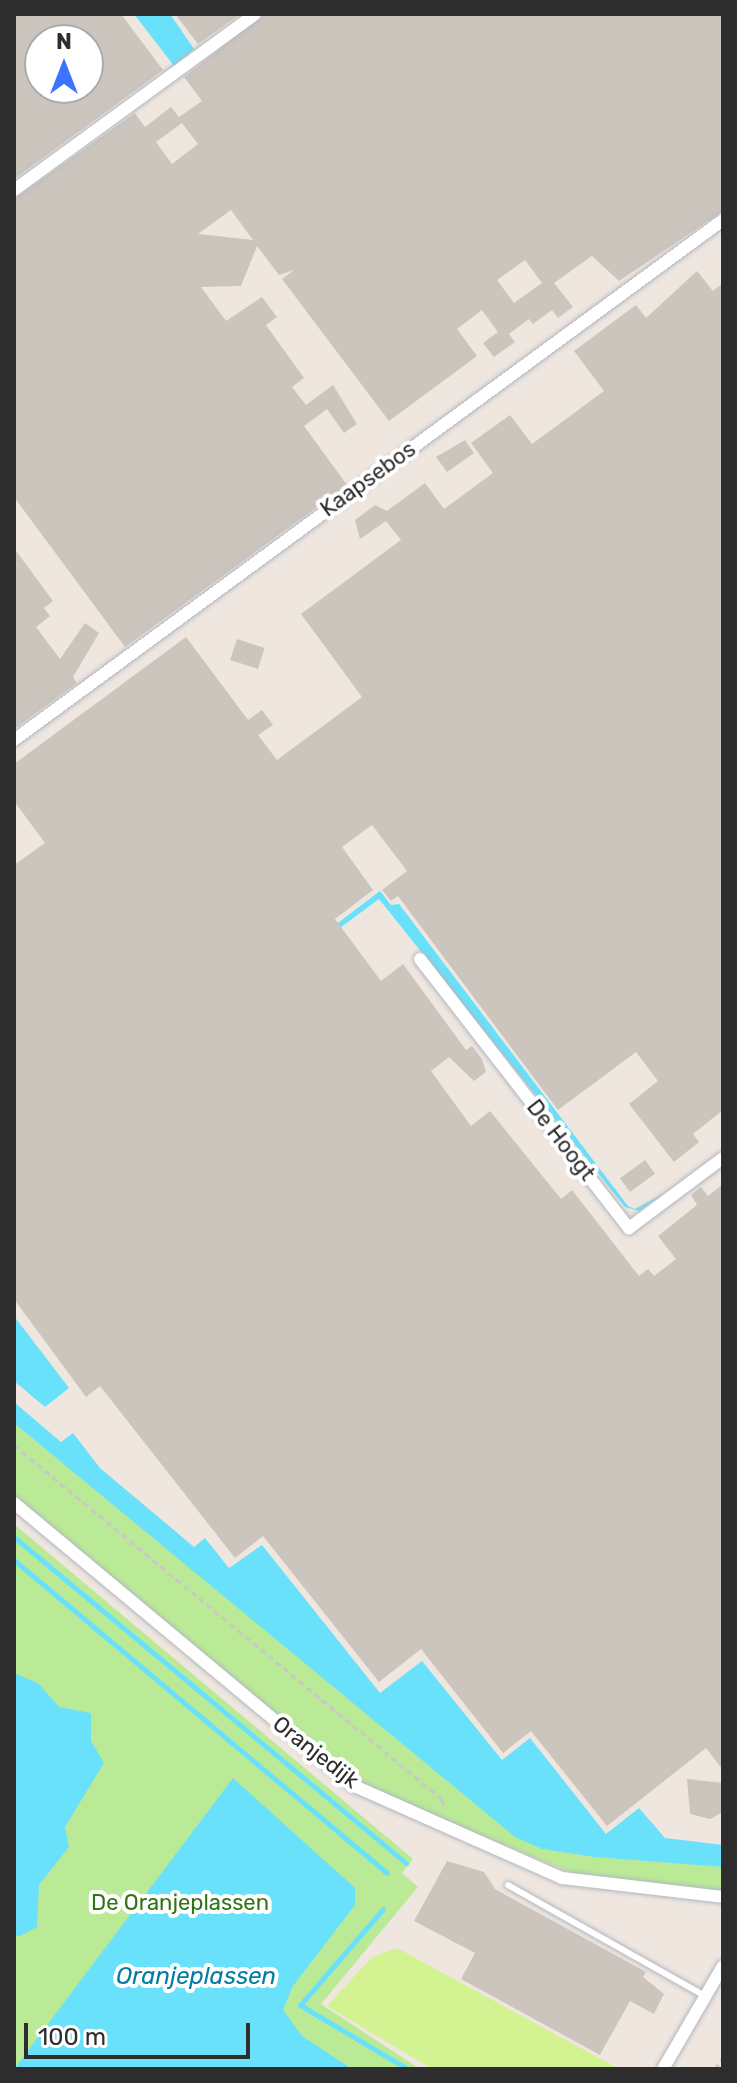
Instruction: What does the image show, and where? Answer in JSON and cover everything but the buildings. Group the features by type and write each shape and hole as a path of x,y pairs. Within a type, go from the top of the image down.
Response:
{"street":[{"path":"14,190 255,14"},
{"name":"Kaapsebos","path":"14,740 723,220"},
{"name":"De Hoogt","path":"420,959 629,1228 723,1158"},
{"name":"Oranjedijk","path":"14,1503 352,1785 562,1878 723,1897"},
{"path":"663,2069 723,1966"}],"lane":[{"path":"508,1885 705,1996"}],"path":[{"path":"14,1445 442,1799 451,1829"},
{"path":"715,2069 723,2057"}],"green space":[{"path":"14,1423 542,1849 723,1867 723,1892 574,1874 362,1785 14,1499"},
{"name":"De Oranjeplassen","path":"14,1524 413,1859 402,1873 418,1887 321,2004 420,2069 14,2069"},
{"path":"397,1948 619,2069 432,2069 327,2006 372,1957"}],"water":[{"path":"134,14 170,14 194,49 174,66"},
{"path":"380,891 391,905 399,904 628,1206 635,1209 664,1193 639,1211 625,1207 379,899 14,1169"},
{"path":"14,1316 69,1388 45,1407 14,1381"},
{"path":"14,1402 61,1442 73,1433 100,1468 194,1547 205,1538 229,1568 262,1545 380,1693 422,1661 502,1760 530,1738 606,1834 639,1808 665,1838 723,1845 723,1867 595,1857 542,1849 515,1837 14,1423"},
{"path":"14,1673 38,1683 59,1707 91,1713 91,1741 104,1763 65,1827 69,1847 39,1885 37,1927 20,1936 14,1936"},
{"name":"Oranjeplassen","path":"233,1778 355,1888 355,1905 293,1986 283,2010 302,2036 352,2069 14,2069"}],"waterway":[{"path":"14,1537 406,1863"},
{"path":"14,1560 387,1873"},
{"path":"383,1909 300,2005 408,2069"}]}
